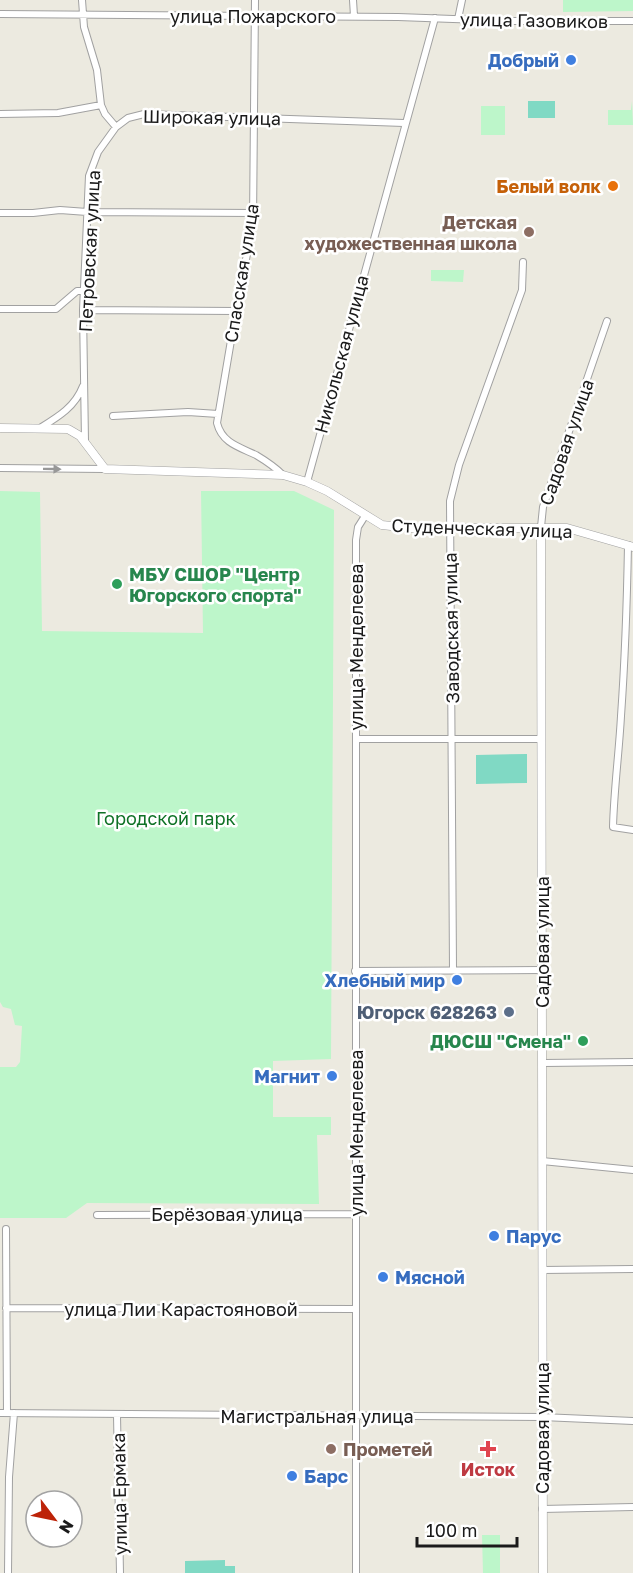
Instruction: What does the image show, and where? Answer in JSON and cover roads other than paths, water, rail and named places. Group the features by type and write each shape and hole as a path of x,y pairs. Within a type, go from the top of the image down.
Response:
{"street":[{"path":"0,114 58,113 101,105 97,70 87,41 82,15 82,0"},
{"name":"Спасская улица","path":"218,414 254,213 255,0"},
{"path":"353,0 354,16"},
{"path":"458,19 462,0"},
{"name":"улица Пожарского","path":"0,14 435,18"},
{"name":"улица Газовиков","path":"435,18 633,21"},
{"name":"Никольская улица","path":"307,482 404,123 435,18"},
{"name":"Широкая улица","path":"101,105 116,127 128,118 144,114 404,123"},
{"name":"Петровская улица","path":"85,442 83,291 91,169 98,152 116,127"},
{"path":"0,213 60,210 254,213"},
{"name":"Заводская улица","path":"453,970 450,501 454,478 522,290 523,262"},
{"path":"0,309 56,309 76,291 83,291"},
{"path":"83,310 236,310"},
{"name":"Садовая улица","path":"543,1573 541,527 543,507 607,321"},
{"path":"40,428 73,405 85,383"},
{"path":"113,416 188,412 218,414 219,431 224,438 264,460 283,476"},
{"path":"0,428 68,429 80,436 105,470"},
{"path":"0,468 105,470"},
{"name":"Студенческая улица","path":"105,470 283,476 307,482 336,496 377,523 390,527 572,529 630,546"},
{"name":"улица Менделеева","path":"356,1573 356,540 358,527 365,516"},
{"path":"630,546 613,827 633,830"},
{"path":"356,739 540,739"},
{"path":"356,971 542,970"},
{"path":"543,1063 633,1062"},
{"path":"542,1161 633,1170"},
{"name":"Берёзовая улица","path":"97,1215 357,1214"},
{"path":"6,1229 8,1573"},
{"path":"542,1269 633,1269"},
{"name":"улица Лии Карастояновой","path":"6,1308 356,1309"},
{"name":"Магистральная улица","path":"7,1413 542,1417 633,1421"},
{"name":"улица Ермака","path":"117,1415 120,1573"},
{"path":"542,1509 633,1507"}],"place":[{"name":"Добрый","path":"571,60"},
{"name":"Белый волк","path":"613,186"},
{"name":"Детская художественная школа","path":"529,232"},
{"name":"МБУ СШОР \"Центр Югорского спорта\"","path":"117,584"},
{"name":"Хлебный мир","path":"457,980"},
{"name":"Югорск 628263","path":"509,1012"},
{"name":"ДЮСШ \"Смена\"","path":"583,1041"},
{"name":"Магнит","path":"332,1076"},
{"name":"Парус","path":"494,1236"},
{"name":"Мясной","path":"383,1277"},
{"name":"Прометей","path":"331,1449"},
{"name":"Исток","path":"488,1449"},
{"name":"Барс","path":"292,1476"}],"park label":[{"name":"Городской парк","path":"166,818"}]}
